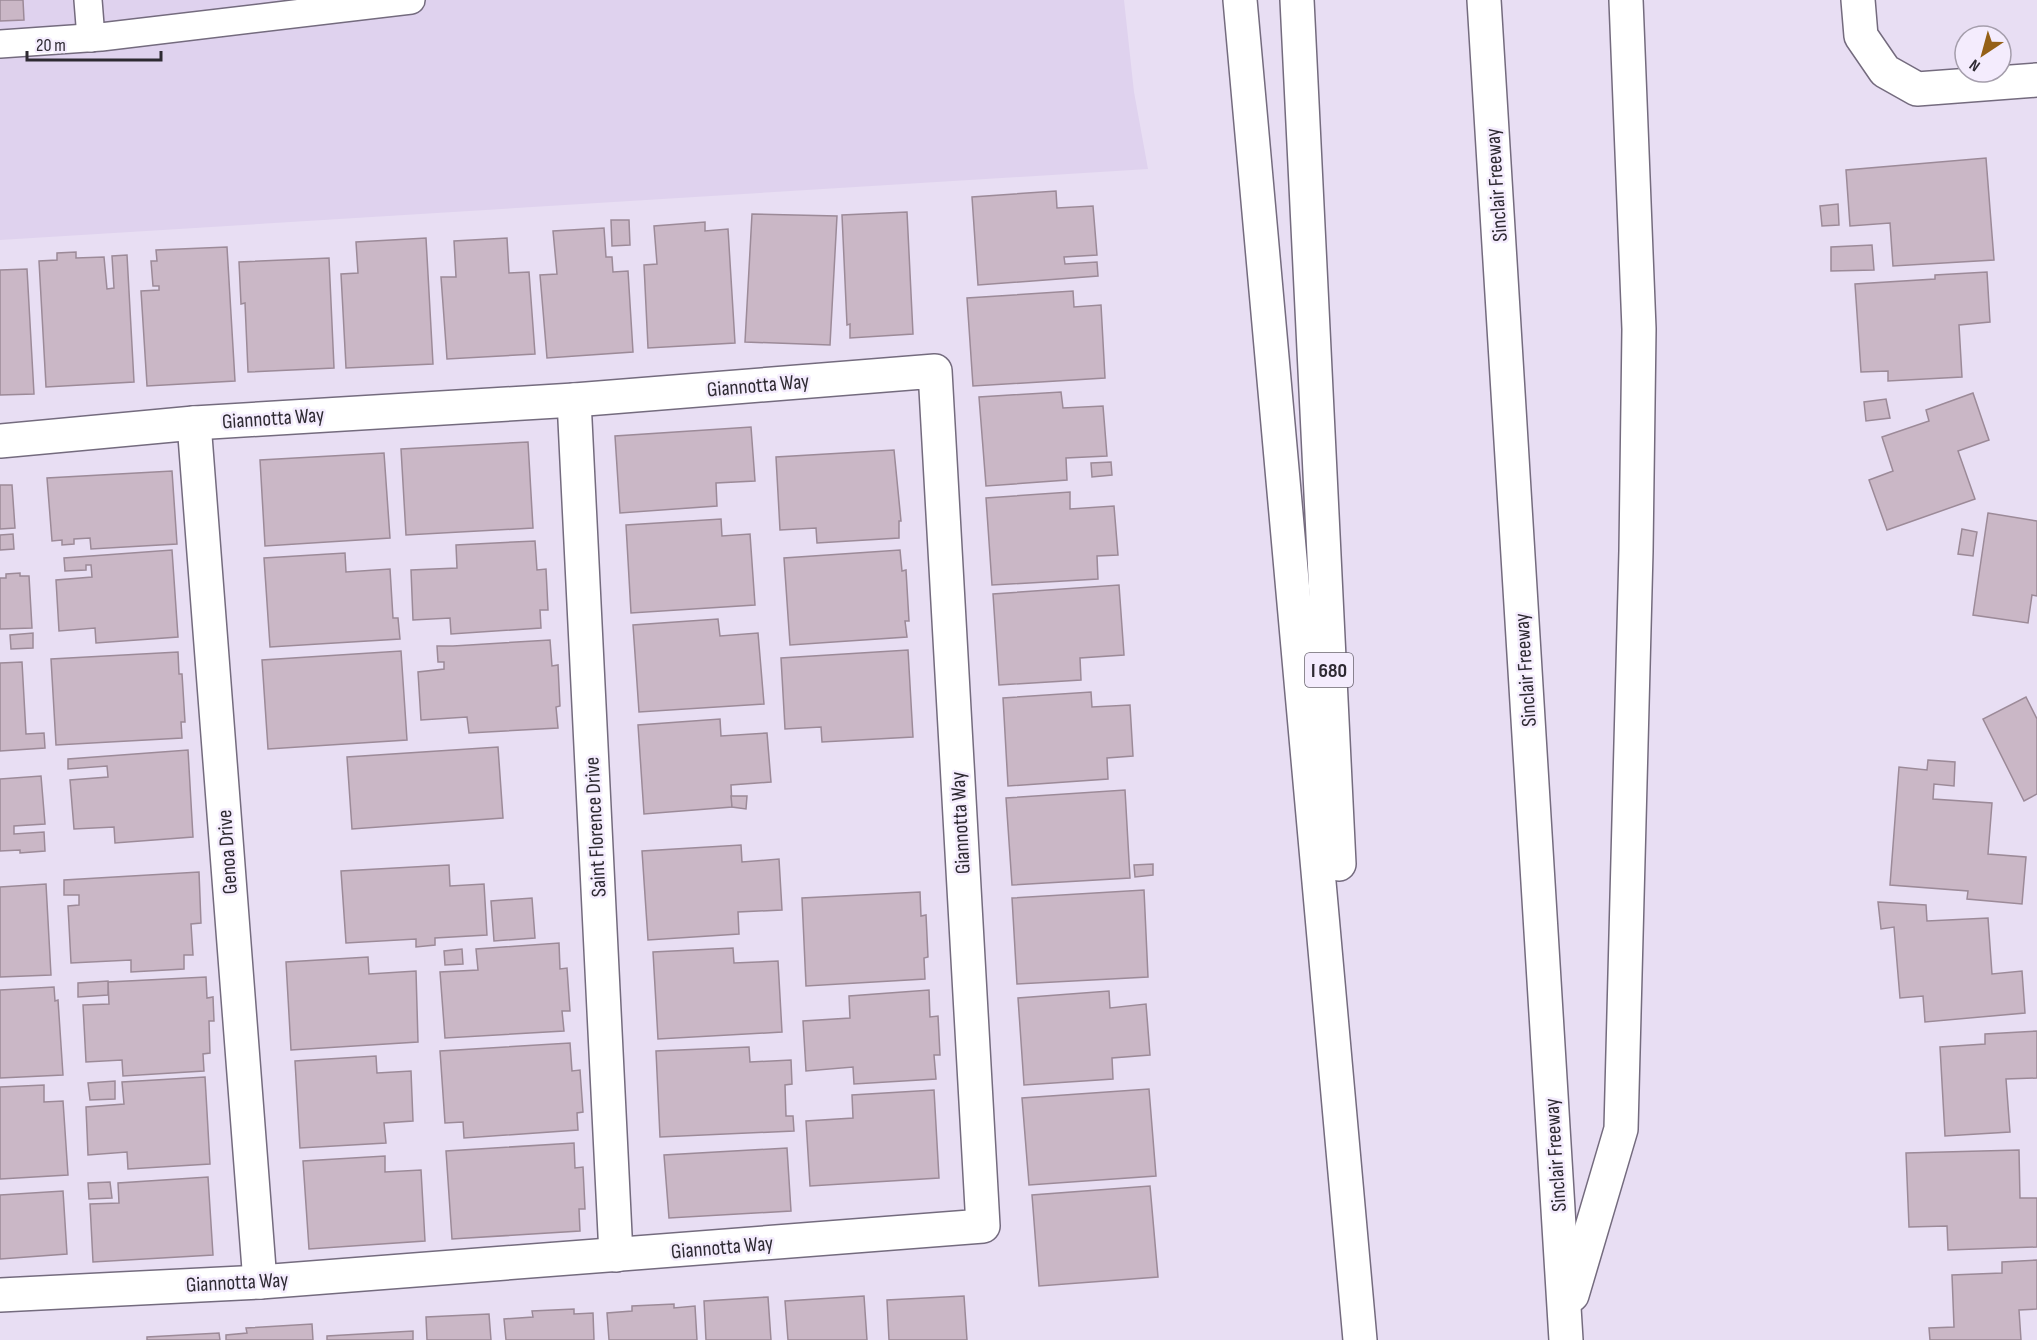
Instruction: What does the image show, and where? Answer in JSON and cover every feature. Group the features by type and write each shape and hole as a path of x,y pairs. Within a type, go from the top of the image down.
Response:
{"main road":[{"path":"1240,0 1361,1340"},
{"name":"I 680","path":"1297,0 1361,1340"},
{"name":"Sinclair Freeway","path":"1484,0 1566,1329"},
{"path":"1566,1329 1621,1129 1636,551 1639,329 1626,0"},
{"path":"1858,0 1861,36 1884,71 1917,89 2037,80"},
{"name":"Giannotta Way","path":"0,441 194,423 574,399 934,371 983,1226 261,1282 0,1295"},
{"name":"Saint Florence Drive","path":"574,399 615,1255"},
{"name":"Genoa Drive","path":"194,423 261,1282"}],"lane":[{"path":"88,0 91,38"},
{"path":"0,44 91,38 411,0"}],"shaded area":[{"path":"0,0 1124,0 1134,92 1148,169 0,240"}],"building":[{"path":"0,0 23,0 24,20 0,21"},
{"path":"1986,158 1994,260 1893,266 1890,223 1850,226 1846,170"},
{"path":"1056,191 1057,208 1093,206 1097,255 1064,257 1065,264 1097,262 1098,276 978,285 972,197"},
{"path":"1838,204 1839,225 1822,226 1820,206"},
{"path":"907,212 913,334 850,338 850,324 847,325 842,215"},
{"path":"752,214 837,216 830,345 745,342"},
{"path":"611,220 629,220 630,245 612,246"},
{"path":"705,222 705,231 728,229 735,343 648,348 644,265 657,264 654,226"},
{"path":"604,228 606,257 612,257 613,272 628,271 633,352 547,358 540,275 557,274 553,231"},
{"path":"426,238 433,364 346,368 341,274 358,273 356,242"},
{"path":"507,238 509,273 529,272 535,354 447,359 441,277 456,277 454,241"},
{"path":"1872,245 1874,270 1831,271 1831,247"},
{"path":"227,247 235,381 147,386 141,291 159,290 159,286 153,286 151,261 157,261 156,250"},
{"path":"76,252 76,258 104,257 107,289 114,288 112,256 127,255 134,382 46,387 39,261 57,260 57,253"},
{"path":"329,258 334,368 248,372 245,303 241,304 239,262"},
{"path":"27,269 34,394 0,395 0,270"},
{"path":"1987,272 1990,322 1959,325 1962,377 1888,381 1888,371 1861,372 1855,284 1935,279 1935,275"},
{"path":"1073,291 1074,307 1101,305 1105,378 973,386 967,298"},
{"path":"1061,392 1063,408 1103,406 1107,456 1066,458 1067,480 986,486 979,397"},
{"path":"1973,393 1989,440 1958,451 1975,499 1887,530 1869,480 1893,471 1882,437 1929,421 1926,410"},
{"path":"1886,399 1890,418 1866,421 1864,402"},
{"path":"751,427 755,481 716,483 717,506 620,513 615,436"},
{"path":"528,442 533,528 406,535 401,449"},
{"path":"894,450 901,521 899,521 899,538 817,543 816,528 780,530 776,457"},
{"path":"384,453 390,538 265,546 260,460"},
{"path":"1111,462 1112,475 1092,477 1091,463"},
{"path":"172,471 177,544 91,549 90,538 74,539 74,544 62,545 62,540 52,541 47,478"},
{"path":"0,485 12,485 15,528 0,529"},
{"path":"1070,492 1070,509 1114,506 1118,555 1097,556 1098,579 992,585 986,498"},
{"path":"1988,513 2037,521 2037,596 2032,595 2028,623 1973,615"},
{"path":"721,519 722,536 750,534 755,605 631,613 626,525"},
{"path":"1962,529 1977,532 1973,556 1958,554"},
{"path":"13,534 14,549 0,550 0,535"},
{"path":"535,541 537,570 546,569 548,610 540,610 541,628 451,634 450,618 413,620 411,570 457,568 456,545"},
{"path":"172,550 178,637 96,643 95,628 59,631 56,580 92,577 91,565 86,565 86,570 65,571 64,558"},
{"path":"900,550 902,571 906,570 909,621 905,621 907,637 790,645 784,558"},
{"path":"345,553 346,572 390,569 393,618 398,618 400,639 270,647 264,558"},
{"path":"20,573 20,576 29,576 32,628 0,629 0,578 6,578 6,574"},
{"path":"1119,585 1124,655 1080,658 1081,680 999,685 993,594"},
{"path":"718,619 720,636 758,633 764,704 639,712 633,625"},
{"path":"33,633 33,648 11,649 10,635"},
{"path":"550,640 552,666 558,665 560,706 556,707 558,728 469,733 467,717 421,720 418,672 444,669 444,662 438,662 437,646"},
{"path":"908,650 913,737 822,742 821,727 785,729 781,658"},
{"path":"401,651 407,740 268,749 262,660"},
{"path":"178,652 185,722 181,722 182,738 56,745 51,659"},
{"path":"22,662 26,734 44,733 45,748 0,751 0,663"},
{"path":"1091,692 1092,707 1130,705 1133,756 1107,758 1108,779 1008,786 1003,698"},
{"path":"2026,697 2037,719 2037,794 2024,801 1983,719"},
{"path":"720,719 721,736 767,733 771,782 731,785 732,807 644,814 638,725"},
{"path":"498,747 503,818 352,829 347,757"},
{"path":"188,750 193,837 115,843 114,827 74,829 70,780 108,777 107,766 68,769 68,759"},
{"path":"1928,760 1955,762 1954,786 1934,784 1933,799 1992,803 1988,854 2026,857 2022,904 1967,899 1968,891 1890,885 1899,767 1927,770"},
{"path":"41,776 45,824 14,826 14,834 44,832 45,851 20,853 20,850 0,851 0,779"},
{"path":"1125,790 1130,878 1012,885 1006,798"},
{"path":"731,796 747,796 746,809 732,807"},
{"path":"741,845 742,862 779,859 782,910 738,912 739,934 648,940 642,851"},
{"path":"1153,864 1153,875 1135,877 1134,865"},
{"path":"449,865 450,886 484,884 487,935 435,938 435,945 416,947 416,939 346,943 341,871"},
{"path":"199,872 201,923 191,924 193,955 184,955 184,969 131,972 131,960 71,963 68,906 79,905 79,895 64,895 64,880"},
{"path":"46,884 51,975 0,977 0,887"},
{"path":"1144,890 1148,977 1017,984 1012,898"},
{"path":"920,892 921,916 926,915 928,957 924,958 925,979 806,986 802,898"},
{"path":"532,898 535,938 494,941 491,901"},
{"path":"1878,902 1926,905 1927,921 1988,918 1992,974 2022,971 2025,1013 1925,1022 1923,996 1900,998 1894,927 1881,929"},
{"path":"559,943 560,969 567,968 570,1011 562,1011 564,1031 445,1038 440,972 478,970 476,949"},
{"path":"733,948 734,963 778,961 782,1032 658,1039 653,952"},
{"path":"462,949 463,964 445,965 444,951"},
{"path":"368,957 369,974 416,971 418,1042 291,1050 286,962"},
{"path":"206,977 207,998 213,997 214,1021 209,1021 210,1053 203,1054 204,1071 123,1076 122,1060 86,1062 83,1005 109,1004 108,982"},
{"path":"108,981 108,995 78,997 78,983"},
{"path":"54,987 55,1001 58,1000 63,1075 0,1078 0,990"},
{"path":"929,990 930,1017 938,1016 940,1055 934,1055 936,1079 854,1084 853,1067 806,1071 803,1021 850,1018 849,996"},
{"path":"1109,991 1110,1008 1146,1004 1150,1055 1112,1058 1113,1079 1024,1085 1018,998"},
{"path":"2037,1031 2037,1078 2006,1079 2010,1132 1945,1136 1940,1047 1985,1044 1985,1034"},
{"path":"570,1043 572,1071 580,1070 583,1112 577,1113 578,1130 464,1138 463,1122 445,1123 440,1051"},
{"path":"749,1047 750,1062 791,1060 792,1084 785,1085 786,1116 793,1116 794,1131 660,1137 656,1051"},
{"path":"376,1056 377,1073 411,1071 413,1121 384,1123 386,1143 300,1148 295,1061"},
{"path":"205,1077 210,1164 128,1169 127,1152 88,1155 86,1107 124,1104 122,1082"},
{"path":"115,1081 115,1099 90,1100 88,1083"},
{"path":"44,1085 44,1102 63,1101 68,1175 0,1179 0,1087"},
{"path":"1149,1089 1156,1176 1029,1185 1022,1098"},
{"path":"934,1090 939,1178 810,1186 806,1121 853,1118 852,1095"},
{"path":"574,1143 575,1168 583,1167 585,1209 579,1209 580,1231 452,1239 446,1151"},
{"path":"787,1148 791,1211 669,1218 664,1155"},
{"path":"2019,1150 2020,1198 2037,1198 2037,1247 1948,1250 1947,1226 1909,1227 1906,1153"},
{"path":"385,1156 385,1172 421,1170 425,1241 309,1249 303,1161"},
{"path":"208,1177 213,1255 93,1262 90,1204 119,1203 118,1183"},
{"path":"110,1182 112,1198 89,1199 88,1183"},
{"path":"1150,1186 1158,1277 1039,1286 1032,1195"},
{"path":"63,1191 67,1254 0,1259 0,1195"},
{"path":"2037,1260 2037,1309 2019,1310 2021,1340 1930,1340 1929,1328 1954,1327 1952,1275 2002,1273 2002,1262"},
{"path":"864,1296 867,1340 788,1340 785,1301"},
{"path":"964,1296 967,1340 889,1340 887,1300"},
{"path":"768,1297 771,1340 706,1340 704,1301"},
{"path":"674,1304 674,1308 695,1306 697,1340 609,1340 607,1313 632,1311 632,1306"},
{"path":"574,1309 574,1314 593,1313 594,1340 506,1340 504,1319 533,1317 532,1311"},
{"path":"489,1314 491,1340 427,1340 426,1317"},
{"path":"312,1324 313,1340 226,1340 226,1335 247,1333 246,1328"},
{"path":"413,1331 413,1340 327,1340 327,1336"},
{"path":"219,1333 220,1340 147,1340 147,1337"}]}
